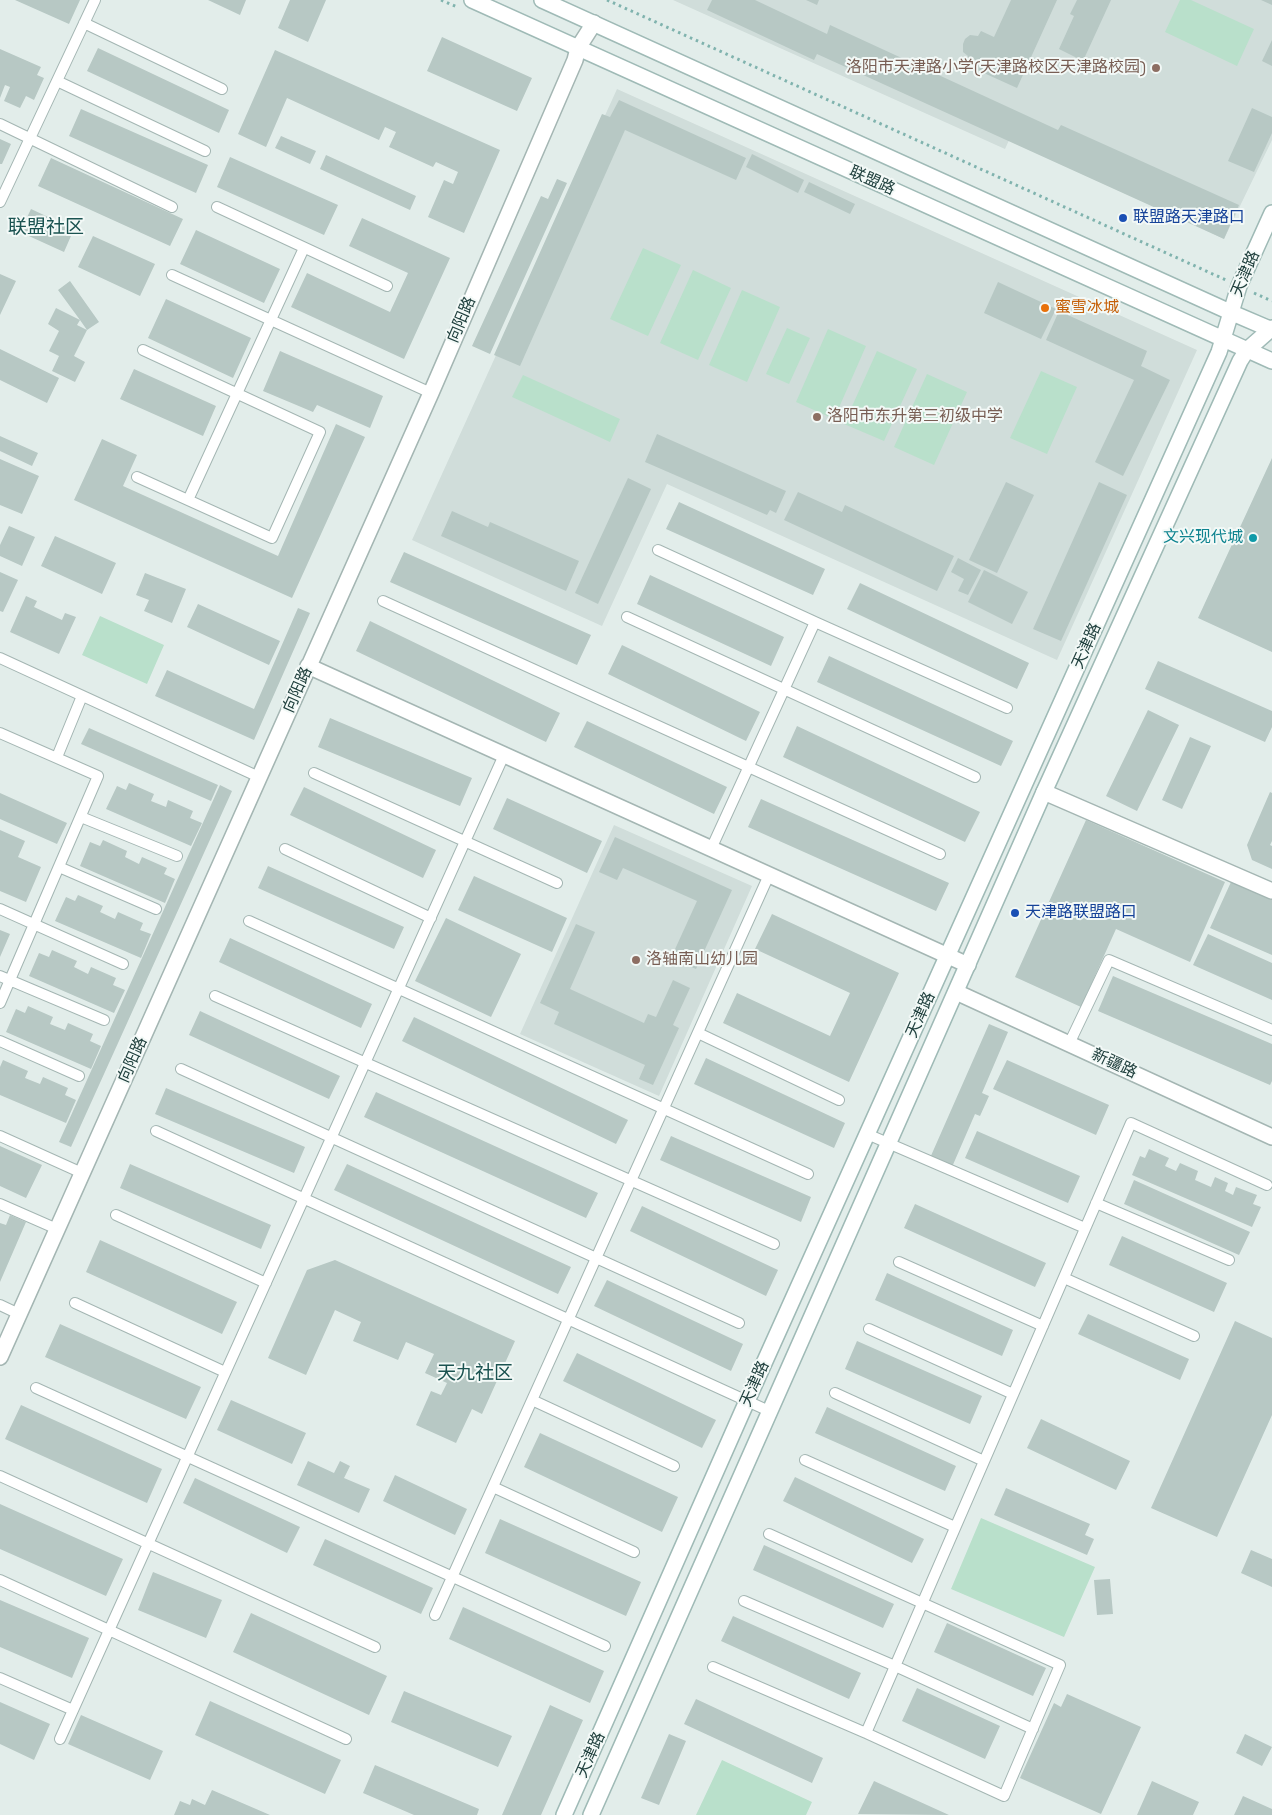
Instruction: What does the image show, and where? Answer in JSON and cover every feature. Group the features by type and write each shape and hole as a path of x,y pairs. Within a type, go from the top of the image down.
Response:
{"main road":[{"name":"联盟路","path":"472,0 1272,361"},
{"name":"联盟路","path":"542,0 1230,312 1272,329"},
{"name":"向阳路","path":"0,1357 431,393 578,48 594,23"},
{"name":"天津路","path":"564,1815 747,1401 1224,340 1230,312 1239,286 1272,213"},
{"name":"天津路","path":"591,1815 1044,792 1240,361 1247,350 1272,329"},
{"path":"308,666 968,965"},
{"path":"1044,792 1272,891"},
{"name":"新疆路","path":"956,992 1272,1137"}],"lane":[{"path":"0,202 95,0"},
{"path":"84,23 222,90"},
{"path":"57,81 205,151"},
{"path":"0,124 172,207"},
{"path":"217,207 387,286"},
{"path":"188,500 304,248"},
{"path":"172,276 431,393"},
{"path":"137,477 272,538 320,432 143,350"},
{"path":"658,550 1007,708"},
{"path":"383,601 940,854"},
{"path":"627,617 975,777"},
{"path":"710,849 815,622"},
{"path":"0,658 259,777"},
{"path":"57,757 82,696"},
{"path":"0,733 98,776 34,924 5,978 0,1003"},
{"path":"60,1739 504,755"},
{"path":"314,773 557,883"},
{"path":"80,817 178,856"},
{"path":"285,849 431,918"},
{"path":"59,867 156,909"},
{"path":"435,1615 769,875"},
{"path":"0,909 123,964"},
{"path":"249,921 808,1174"},
{"path":"1070,1044 1109,960 1272,1030"},
{"path":"5,978 104,1020"},
{"path":"215,996 774,1244"},
{"path":"698,1033 839,1100"},
{"path":"0,1041 79,1076"},
{"path":"181,1069 739,1323"},
{"path":"866,1733 1132,1123 1267,1185"},
{"path":"156,1131 769,1411"},
{"path":"867,1134 1085,1228"},
{"path":"0,1136 82,1173"},
{"path":"1096,1203 1229,1260"},
{"path":"0,1204 57,1230"},
{"path":"116,1215 266,1283"},
{"path":"899,1262 1043,1326"},
{"path":"1064,1278 1194,1336"},
{"path":"76,1303 225,1372"},
{"path":"0,1305 19,1314"},
{"path":"869,1329 1013,1394"},
{"path":"36,1388 605,1646"},
{"path":"835,1393 984,1461"},
{"path":"532,1400 674,1466"},
{"path":"805,1460 955,1527"},
{"path":"0,1476 375,1647"},
{"path":"493,1487 634,1552"},
{"path":"713,1668 866,1733 1004,1796 1060,1665 769,1534"},
{"path":"0,1580 346,1739"},
{"path":"744,1601 895,1666 1033,1729"},
{"path":"0,1678 73,1710"}],"path":[{"path":"607,0 1272,301"}],"shaded area":[{"name":"洛阳市天津路小学(天津路校区天津路校园)","path":"673,0 1272,0 1272,140 1224,239 1011,136 1005,149"},
{"name":"洛阳市东升第三初级中学","path":"617,89 1197,350 1057,660 667,484 602,626 412,540"},
{"name":"洛轴南山幼儿园","path":"614,825 752,886 659,1096 520,1034"}],"green space":[{"path":"1180,0 1191,0 1254,29 1237,66 1165,32"},
{"path":"643,248 681,265 648,336 610,319"},
{"path":"693,270 731,288 698,360 660,343"},
{"path":"742,290 780,307 747,382 709,365"},
{"path":"787,328 810,338 789,384 766,374"},
{"path":"828,329 866,346 834,419 796,402"},
{"path":"877,351 917,369 884,441 844,424"},
{"path":"1041,371 1077,387 1047,454 1010,438"},
{"path":"927,374 967,392 934,465 894,447"},
{"path":"523,375 620,419 610,442 512,397"},
{"path":"100,616 164,645 147,684 82,655"},
{"path":"981,1518 1095,1567 1064,1637 951,1589"},
{"path":"722,1760 812,1802 806,1815 696,1815"}],"building":[{"path":"15,0 80,0 69,24"},
{"path":"208,0 246,0 240,15"},
{"path":"290,0 326,0 308,42 278,28"},
{"path":"712,0 755,0 827,34 830,25 1058,130 1061,125 1239,205 1224,239 817,54 814,60 707,10"},
{"path":"806,0 819,0 817,5"},
{"path":"1011,0 1057,0 1017,88 964,64 968,56 963,52 965,39 970,35 978,36 981,31 994,37"},
{"path":"1077,0 1111,0 1083,61 1059,49 1074,16 1070,14"},
{"path":"1261,0 1272,0 1272,5"},
{"path":"442,37 532,78 517,111 427,71"},
{"path":"1272,40 1272,66 1262,61"},
{"path":"98,48 229,110 219,133 87,71"},
{"path":"0,49 41,67 37,75 44,78 34,100 26,96 20,108 4,101 10,87 5,85 0,98"},
{"path":"275,50 500,150 464,233 428,217 444,180 453,184 458,172 436,162 433,167 389,147 396,132 385,127 379,140 287,98 266,147 238,134"},
{"path":"619,100 746,158 736,180 625,130 520,366 494,355 602,114 610,117"},
{"path":"1252,108 1272,117 1272,133 1254,172 1228,161"},
{"path":"81,109 208,165 196,193 69,136"},
{"path":"281,136 316,151 310,164 275,148"},
{"path":"0,139 11,144 2,164 0,164"},
{"path":"752,154 804,180 798,193 746,167"},
{"path":"326,155 416,196 410,210 320,169"},
{"path":"230,157 338,205 324,235 217,187"},
{"path":"51,158 183,219 170,246 38,186"},
{"path":"557,179 567,183 490,354 472,346 541,196 548,199"},
{"path":"809,182 855,204 850,214 804,192"},
{"path":"31,209 74,229 64,252 20,232"},
{"path":"362,218 450,258 404,359 291,307 307,273 390,312 408,273 349,246"},
{"path":"196,230 280,269 264,303 180,264"},
{"path":"93,236 155,264 140,296 78,267"},
{"path":"0,274 16,281 0,315"},
{"path":"70,281 99,322 87,330 58,290"},
{"path":"998,282 1056,309 1041,339 984,313"},
{"path":"166,299 251,338 233,378 148,338"},
{"path":"56,308 80,320 77,325 87,330 74,356 85,362 75,382 52,371 59,356 49,351 59,331 48,324"},
{"path":"1059,311 1147,351 1141,366 1170,380 1123,476 1095,462 1134,380 1046,340"},
{"path":"0,349 59,378 47,403 0,380"},
{"path":"280,351 383,396 370,428 317,405 313,412 263,391"},
{"path":"134,369 216,406 203,436 120,399"},
{"path":"336,424 365,437 292,598 74,500 102,439 137,455 123,486 278,556"},
{"path":"657,434 786,491 776,513 770,510 767,515 645,462"},
{"path":"0,436 38,453 32,466 0,451"},
{"name":"文兴现代城","path":"1272,458 1272,652 1198,618"},
{"path":"0,459 39,476 22,514 0,505"},
{"path":"628,478 651,489 598,604 575,593"},
{"path":"1006,482 1034,495 997,573 969,560"},
{"path":"1099,482 1127,495 1061,641 1033,629"},
{"path":"798,492 842,512 845,505 954,556 937,591 784,520"},
{"path":"679,502 825,569 813,595 666,529"},
{"path":"452,511 488,527 490,522 579,561 566,591 441,536"},
{"path":"9,526 35,537 22,566 0,556 0,545"},
{"path":"55,536 116,563 102,594 41,566"},
{"path":"404,552 591,635 577,665 390,582"},
{"path":"958,558 981,570 968,595 958,591 964,579 951,572"},
{"path":"984,570 1028,592 1012,624 968,602"},
{"path":"0,572 18,580 3,612 0,611"},
{"path":"145,573 186,589 172,623 144,611 149,600 136,595"},
{"path":"650,575 784,637 771,666 637,604"},
{"path":"860,583 1029,663 1017,689 847,609"},
{"path":"26,596 37,601 34,607 62,620 65,613 76,617 59,654 10,632"},
{"path":"198,604 280,641 269,665 187,627"},
{"path":"298,608 310,613 254,740 155,696 167,670 254,709"},
{"path":"370,621 560,713 546,742 356,651"},
{"path":"622,645 760,712 746,741 608,674"},
{"path":"829,656 1013,741 1001,766 817,682"},
{"path":"1158,661 1272,711 1272,727 1265,742 1145,689"},
{"path":"1148,710 1179,725 1137,811 1106,796"},
{"path":"330,718 472,778 460,806 318,747"},
{"path":"587,721 727,787 714,814 574,747"},
{"path":"797,726 980,812 965,842 783,757"},
{"path":"89,728 218,785 211,801 81,744"},
{"path":"1190,737 1211,746 1182,809 1162,800"},
{"path":"129,783 154,794 151,801 166,807 168,800 193,811 190,818 202,823 191,846 106,809 117,786 126,790"},
{"path":"220,785 232,791 71,1147 59,1142"},
{"path":"304,787 436,850 423,878 290,815"},
{"path":"1270,792 1272,793 1272,841 1270,845 1272,846 1272,869 1252,860 1247,845"},
{"path":"0,793 67,823 57,844 0,819"},
{"path":"507,798 602,841 587,873 493,829"},
{"path":"761,799 949,883 936,911 748,827"},
{"path":"1086,820 1225,882 1190,962 1116,929 1081,1007 1015,977"},
{"path":"0,830 25,841 18,857 41,867 26,902 0,891"},
{"path":"615,837 732,890 696,969 671,958 697,901 623,868 617,880 599,872"},
{"path":"103,840 127,851 125,857 139,864 142,857 167,868 164,874 175,879 165,903 80,866 90,842 100,846"},
{"path":"268,866 404,927 394,949 258,888"},
{"path":"474,876 567,918 552,952 458,910"},
{"path":"1231,882 1272,900 1272,955 1210,928"},
{"path":"78,895 103,906 100,912 115,919 118,912 143,923 140,930 151,934 141,958 55,921 66,897 75,901"},
{"path":"772,914 899,973 849,1082 723,1023 737,993 830,1036 850,993 755,949"},
{"path":"446,918 521,954 491,1017 415,981"},
{"path":"576,924 595,932 570,989 644,1023 648,1014 656,1017 673,980 690,988 673,1025 679,1028 653,1085 639,1079 645,1065 554,1024 559,1012 540,1003"},
{"path":"0,930 10,934 0,957"},
{"path":"1208,934 1272,963 1272,1000 1193,965"},
{"path":"230,938 372,1004 361,1028 219,962"},
{"path":"52,950 77,961 74,967 88,974 91,967 116,978 113,985 125,990 114,1013 29,976 39,953 49,957"},
{"path":"1113,976 1272,1044 1272,1081 1270,1085 1098,1011"},
{"path":"28,1006 53,1017 50,1024 65,1030 68,1023 93,1034 90,1041 101,1046 91,1069 6,1032 16,1009 25,1013"},
{"path":"200,1011 340,1076 329,1099 189,1035"},
{"path":"414,1017 628,1120 616,1144 402,1041"},
{"path":"989,1024 1008,1032 982,1093 989,1096 980,1116 975,1114 952,1167 930,1158"},
{"path":"706,1058 845,1123 834,1148 694,1084"},
{"path":"3,1060 28,1071 25,1078 40,1084 43,1077 68,1088 65,1095 76,1100 66,1123 0,1095 0,1067"},
{"path":"1007,1060 1109,1105 1096,1135 993,1089"},
{"path":"166,1088 305,1147 294,1173 155,1114"},
{"path":"376,1092 598,1193 586,1218 364,1117"},
{"path":"977,1131 1080,1176 1068,1203 965,1158"},
{"path":"671,1136 811,1197 801,1222 660,1160"},
{"path":"0,1146 42,1165 26,1198 0,1186"},
{"path":"1149,1149 1169,1158 1165,1166 1176,1171 1180,1163 1198,1171 1195,1180 1211,1187 1215,1177 1228,1183 1225,1191 1233,1195 1236,1187 1257,1195 1253,1204 1261,1207 1252,1227 1132,1175 1140,1156 1145,1158"},
{"path":"130,1164 271,1225 261,1249 120,1188"},
{"path":"347,1164 571,1267 558,1294 334,1190"},
{"path":"1134,1180 1250,1232 1239,1255 1124,1204"},
{"path":"915,1204 1046,1263 1035,1287 904,1228"},
{"path":"642,1206 778,1270 766,1296 630,1231"},
{"path":"10,1215 26,1222 0,1282 0,1223 6,1225"},
{"path":"1122,1236 1227,1283 1214,1312 1109,1265"},
{"path":"100,1240 237,1302 222,1334 86,1272"},
{"path":"335,1260 515,1341 482,1414 472,1409 456,1443 416,1425 431,1391 441,1395 447,1383 425,1373 434,1354 406,1342 398,1360 353,1341 361,1322 335,1310 306,1375 268,1358 307,1270"},
{"path":"887,1273 1013,1330 1002,1356 875,1300"},
{"path":"607,1280 743,1344 731,1371 594,1306"},
{"path":"1088,1314 1189,1359 1180,1380 1078,1334"},
{"path":"1235,1321 1272,1338 1272,1415 1217,1537 1151,1508"},
{"path":"60,1324 201,1387 186,1419 45,1357"},
{"path":"857,1341 982,1396 970,1424 845,1369"},
{"path":"577,1353 716,1420 702,1448 563,1381"},
{"path":"231,1400 306,1433 292,1464 217,1430"},
{"path":"21,1405 162,1469 147,1503 5,1439"},
{"path":"827,1407 956,1466 945,1491 815,1433"},
{"path":"1041,1419 1130,1461 1116,1490 1027,1448"},
{"path":"540,1433 678,1497 662,1532 524,1467"},
{"path":"308,1461 334,1473 340,1461 350,1466 344,1478 370,1489 359,1513 297,1485"},
{"path":"395,1475 467,1509 455,1535 383,1501"},
{"path":"795,1477 924,1539 912,1563 783,1501"},
{"path":"195,1478 300,1527 287,1553 183,1503"},
{"path":"1006,1488 1090,1524 1085,1535 1094,1539 1087,1555 994,1515"},
{"path":"0,1504 123,1559 106,1596 0,1549"},
{"path":"500,1519 641,1582 626,1616 485,1553"},
{"path":"325,1539 433,1588 421,1614 313,1565"},
{"path":"764,1545 894,1604 883,1628 753,1570"},
{"path":"1251,1550 1272,1559 1272,1587 1241,1573"},
{"path":"153,1572 222,1600 206,1638 138,1610"},
{"path":"1110,1579 1113,1614 1097,1615 1094,1580"},
{"path":"0,1600 89,1638 72,1678 0,1647"},
{"path":"463,1607 604,1671 590,1703 449,1639"},
{"path":"251,1613 387,1676 369,1715 233,1652"},
{"path":"733,1616 861,1673 849,1699 721,1641"},
{"path":"947,1623 1046,1668 1033,1696 934,1652"},
{"path":"917,1688 1000,1726 985,1759 902,1721"},
{"path":"404,1691 512,1736 498,1767 391,1722"},
{"path":"1067,1694 1141,1727 1101,1814 1020,1778 1054,1703 1061,1707"},
{"path":"696,1699 823,1758 812,1783 684,1724"},
{"path":"210,1701 341,1760 325,1794 195,1735"},
{"path":"0,1702 50,1724 34,1760 0,1744"},
{"path":"550,1705 583,1720 541,1815 502,1815"},
{"path":"81,1715 163,1751 150,1780 68,1744"},
{"path":"669,1734 686,1741 659,1805 641,1798"},
{"path":"1245,1734 1272,1747 1262,1766 1236,1753"},
{"path":"375,1765 479,1809 477,1815 414,1815 363,1793"},
{"path":"874,1781 949,1815 858,1814"},
{"path":"1152,1781 1199,1802 1193,1815 1137,1815"},
{"path":"212,1790 270,1815 174,1815 180,1801 190,1805 192,1799 205,1805"},
{"path":"1243,1796 1272,1809 1272,1815 1234,1815"}],"place":[{"name":"洛阳市天津路小学(天津路校区天津路校园)","path":"1156,68"},
{"name":"联盟路天津路口","path":"1123,218"},
{"name":"蜜雪冰城","path":"1045,308"},
{"name":"洛阳市东升第三初级中学","path":"817,417"},
{"name":"文兴现代城","path":"1253,538"},
{"name":"天津路联盟路口","path":"1015,913"},
{"name":"洛轴南山幼儿园","path":"636,960"}],"district":[{"name":"联盟社区","path":"46,228"},
{"name":"天九社区","path":"475,1374"}]}
